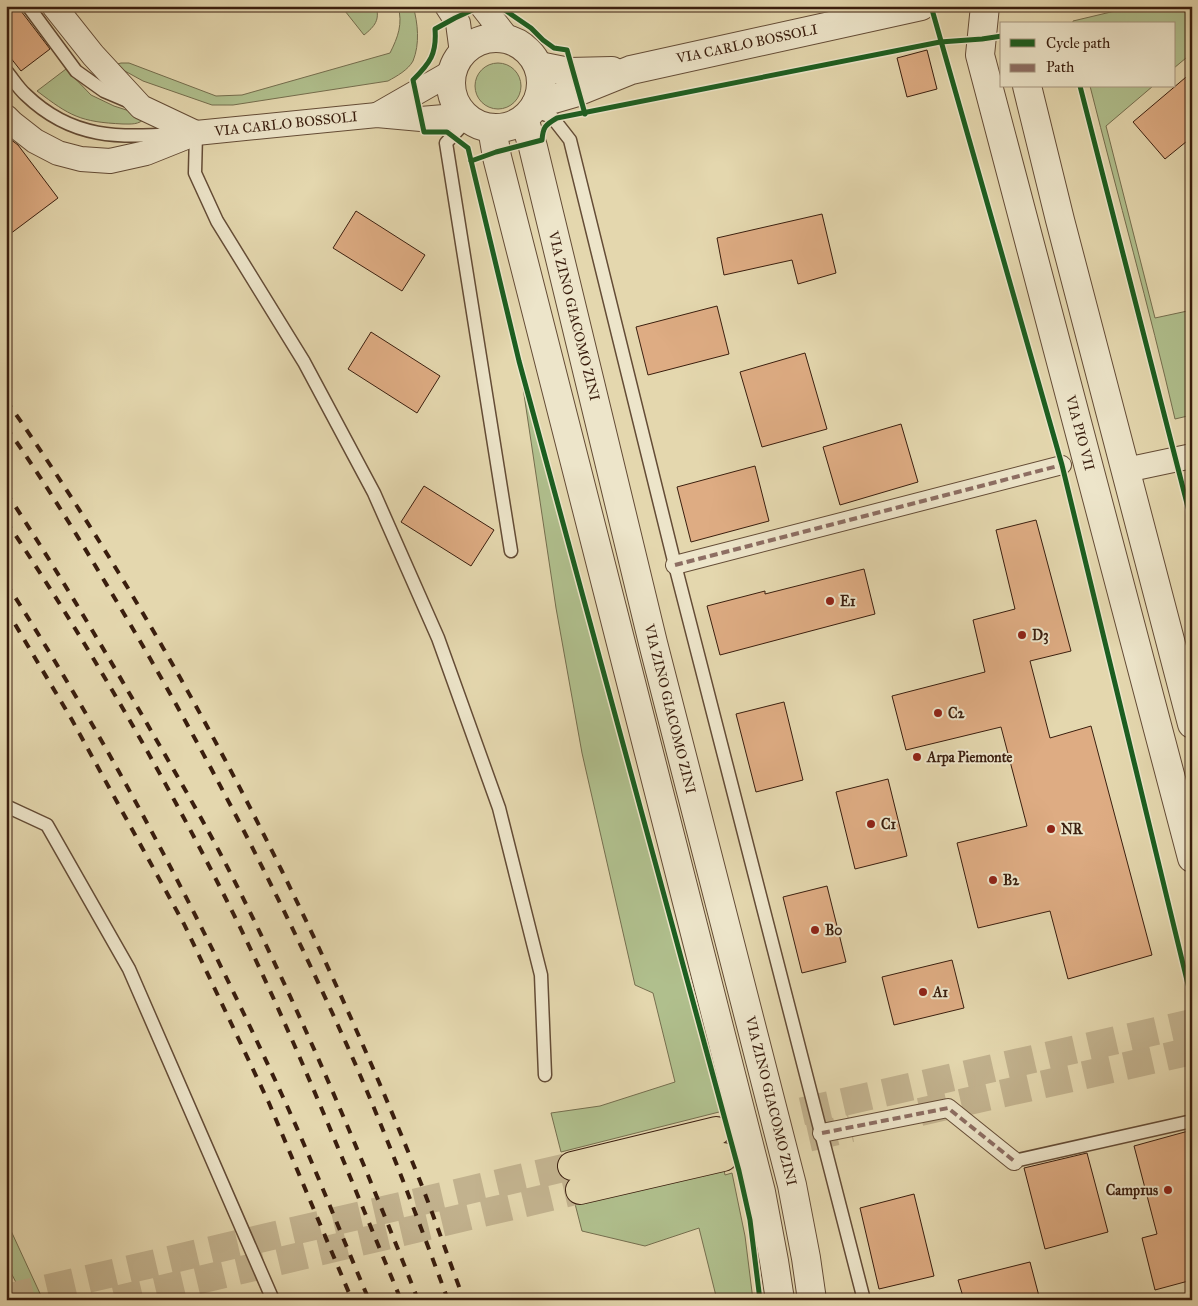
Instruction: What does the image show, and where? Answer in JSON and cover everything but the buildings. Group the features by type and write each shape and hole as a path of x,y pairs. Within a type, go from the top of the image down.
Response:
{"main road":[{"path":"576,1178 720,1144"}],"street":[{"path":"54,6 93,55 141,107 196,132"},
{"path":"447,6 458,22 457,62 450,84 453,99 459,110 480,124 506,127 531,111 541,90 542,80 539,66 531,54 520,44 507,38 494,37 481,40 469,46 457,62"},
{"path":"482,6 507,38"},
{"name":"VIA CARLO BOSSOLI","path":"531,111 631,70 921,6"},
{"name":"VIA PIO VII","path":"985,6 980,55 1192,858"},
{"path":"995,6 1004,22"},
{"name":"VIA CARLO BOSSOLI","path":"377,115 457,62"},
{"name":"VIA CARLO BOSSOLI","path":"539,66 569,72 631,70"},
{"path":"1027,88 1060,220 1192,724"},
{"name":"VIA ZINO GIACOMO ZINI","path":"531,111 535,157 653,643 792,1185 812,1300"},
{"name":"VIA CARLO BOSSOLI","path":"196,132 377,115 421,119 444,117 480,124"},
{"path":"6,117 35,141 58,153 81,159 110,161 146,153 196,132"},
{"path":"480,124 497,157 760,1192 780,1300"},
{"path":"1126,470 1192,456"},
{"path":"675,565 1062,465"},
{"path":"822,1133 948,1108 1014,1161"}],"lane":[{"path":"28,6 76,71 104,91 141,107"},
{"path":"6,71 25,94 51,116 80,130 124,136 196,132 195,173 217,221 304,362 370,484 438,638 499,808 541,976 545,1075"},
{"path":"531,111 552,117 570,140 675,565 864,1300"},
{"path":"480,124 446,143 511,551"},
{"path":"6,806 48,825 129,969 273,1300"},
{"path":"1014,1161 1192,1121"}],"green space":[{"path":"341,6 376,6 376,22 364,35"},
{"path":"398,6 413,6 417,26 417,48 411,64 388,81 233,105 212,105 143,81 114,65 129,63 216,96 242,95 390,53 399,30"},
{"path":"1136,6 1192,6 1192,53 1176,66 1176,22 1073,21"},
{"path":"498,63 511,67 517,73 521,86 517,99 511,105 498,109 485,105 479,99 475,86 479,73 485,67"},
{"path":"66,69 91,95 114,106 142,115 145,118 138,123 129,124 96,122 67,112 37,91"},
{"path":"1091,88 1151,88 1106,126 1155,318 1192,310 1192,415 1175,419"},
{"path":"519,361 723,1111 561,1152 551,1113 600,1106 675,1082 653,993 635,985 582,753 556,608"},
{"path":"722,1160 725,1175 732,1173 745,1236 753,1300 717,1300 699,1228 645,1246 582,1231 573,1196"},
{"path":"6,1220 43,1300 25,1300 6,1263"}],"tunnel":[{"path":"720,1130 1192,1023"},
{"path":"920,1112 1192,1051"},
{"path":"727,1156 851,1128"},
{"path":"6,1298 572,1166"},
{"path":"115,1300 580,1190"}],"railway":[{"path":"6,400 67,490 124,582 179,676 281,869 328,967 372,1066 421,1183 464,1300"},
{"path":"6,427 62,511 147,652 209,764 268,878 350,1052 401,1175 448,1300"},
{"path":"6,492 112,664 195,807 230,872 312,1044 356,1146 418,1300"},
{"path":"6,521 122,707 176,803 227,901 296,1049 401,1300"},
{"path":"6,583 82,707 187,899 282,1095 316,1171 369,1300"},
{"path":"6,609 72,720 184,924 269,1103 352,1300"}],"marked path":[{"path":"675,565 1062,465"},
{"path":"822,1133 948,1108 1014,1161"}],"cycle path":[{"path":"481,6 435,29 435,45 431,58 413,80 424,132 447,132 468,148 519,361 739,1171 750,1220 760,1300"},
{"path":"499,6 531,28 554,48 567,50 585,114"},
{"path":"931,6 1062,465 1192,1001"},
{"path":"471,161 496,152 542,140 545,127 557,118 940,42 1000,36"},
{"path":"1081,88 1192,523"}],"place":[{"name":"E1","path":"830,601"},
{"name":"D3","path":"1022,635"},
{"name":"C2","path":"938,713"},
{"name":"Arpa Piemonte","path":"917,757"},
{"name":"C1","path":"871,824"},
{"name":"NR","path":"1051,829"},
{"name":"B2","path":"993,880"},
{"name":"B0","path":"815,930"},
{"name":"A1","path":"923,992"},
{"name":"Camp1us","path":"1168,1190"}]}
